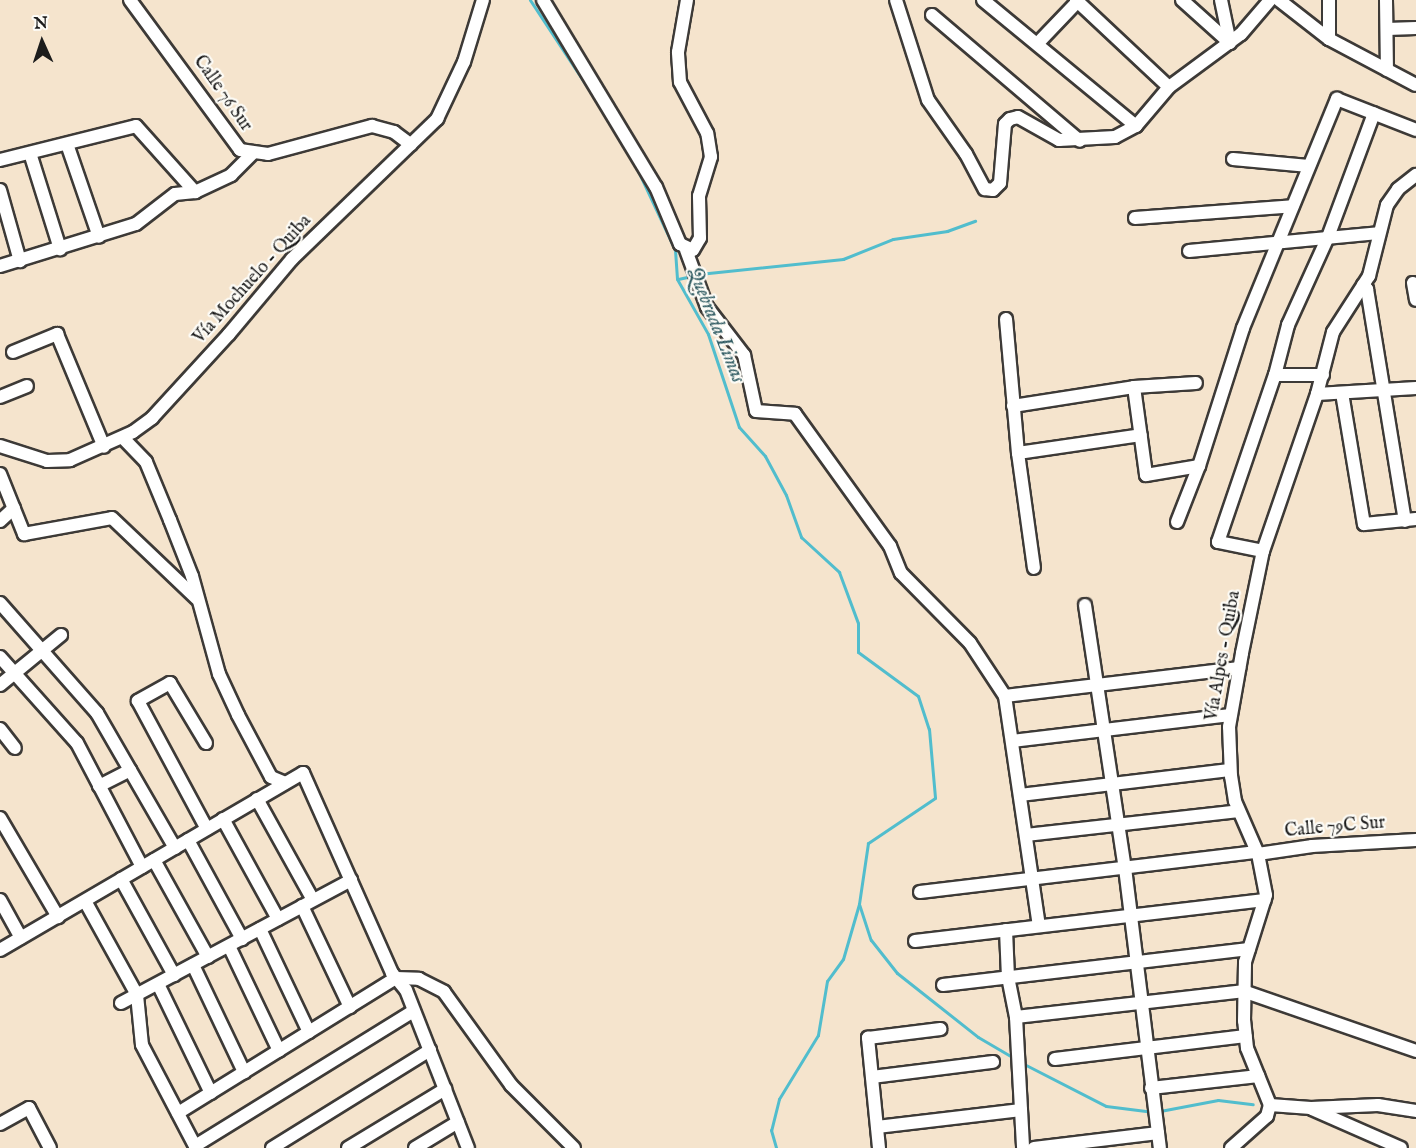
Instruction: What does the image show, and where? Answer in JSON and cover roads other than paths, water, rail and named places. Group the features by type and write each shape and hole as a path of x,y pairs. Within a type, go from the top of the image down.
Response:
{"street":[{"name":"Calle 76 Sur","path":"130,0 176,59 225,134 240,150 252,154 302,147 372,126 394,132 411,145"},
{"name":"Vía Mochuelo - Quiba","path":"0,446 58,461 104,447 123,438 152,418 292,259 437,119 449,99 483,0"},
{"path":"543,0 656,187 680,244 686,250 707,307 744,355 756,411 795,414 890,546 901,573 919,595 970,643 1005,696 1039,926"},
{"path":"686,250 693,250 699,244 699,196 711,157 707,133 680,82 678,52 687,0"},
{"path":"896,0 928,100 966,154 985,189 993,190 1000,183 1005,124 1010,119 1018,117 1059,140 1080,141 1115,137 1136,126 1169,87 1230,43 1270,0"},
{"path":"983,0 1136,126"},
{"path":"1038,43 1077,0 1169,87"},
{"path":"1182,0 1230,43"},
{"path":"1221,0 1230,43"},
{"path":"1279,0 1329,39 1416,85"},
{"path":"1329,0 1329,39"},
{"path":"1386,0 1387,70"},
{"path":"932,15 1080,141"},
{"path":"1387,29 1416,28"},
{"path":"1178,522 1199,466 1243,328 1275,244 1337,99 1416,130"},
{"path":"1263,551 1218,542 1275,375 1288,325 1328,237 1374,113"},
{"path":"0,160 136,126 195,192"},
{"path":"67,144 99,237"},
{"path":"30,153 60,249"},
{"path":"0,266 136,224 174,194 195,192 231,175 252,154"},
{"path":"1233,159 1309,166"},
{"name":"Vía Alpes - Quiba","path":"1270,1104 1258,1076 1246,1036 1244,991 1249,949 1265,900 1257,853 1239,811 1230,770 1230,715 1263,551 1317,394 1333,332 1363,285 1371,268 1378,233 1393,195 1416,176"},
{"path":"0,190 20,261"},
{"path":"1135,218 1293,206"},
{"path":"1189,251 1378,233"},
{"path":"1413,283 1416,300"},
{"path":"1342,393 1364,524 1411,520 1363,285"},
{"path":"1006,319 1018,453 1034,568"},
{"path":"13,352 57,334 104,447"},
{"path":"1275,375 1323,375"},
{"path":"1013,406 1134,387 1196,382"},
{"path":"0,398 27,387"},
{"path":"1134,387 1146,475 1199,466"},
{"path":"1317,394 1416,388"},
{"path":"1018,453 1141,435"},
{"path":"123,438 146,462 198,600 219,674 238,715 271,777 285,783"},
{"path":"0,474 24,534 112,518 198,600"},
{"path":"0,521 14,508"},
{"path":"0,603 97,713 175,848"},
{"path":"1085,605 1125,868 1134,962 1160,1148"},
{"path":"0,685 61,635"},
{"path":"0,657 77,743 142,867"},
{"path":"1005,696 1239,669"},
{"path":"206,743 170,683 138,701 207,829"},
{"path":"1012,741 1230,715"},
{"path":"0,729 15,748"},
{"path":"99,786 130,770"},
{"path":"1020,795 1230,770"},
{"path":"0,951 303,772 396,978 414,1011 468,1148"},
{"path":"257,800 307,903 350,1007"},
{"path":"1026,836 1239,811"},
{"path":"0,818 58,916"},
{"path":"223,819 278,919"},
{"path":"188,840 242,939"},
{"name":"Calle 79C Sur","path":"920,892 1312,846 1416,840"},
{"path":"154,860 208,957"},
{"path":"121,879 174,975"},
{"path":"121,1004 351,880"},
{"path":"0,900 21,938"},
{"path":"915,941 1265,900"},
{"path":"85,901 137,995 142,1045 196,1147 414,1011"},
{"path":"260,929 309,1032"},
{"path":"1006,930 1008,977 1016,1017 1023,1148"},
{"path":"229,946 279,1050"},
{"path":"943,984 1249,949"},
{"path":"193,965 244,1072"},
{"path":"178,1113 396,978 419,979 444,992 511,1085 574,1148"},
{"path":"158,984 211,1093"},
{"path":"1016,1017 1244,991 1416,1051"},
{"path":"879,1148 868,1038 940,1029"},
{"path":"1055,1059 1246,1036"},
{"path":"272,1148 430,1050"},
{"path":"872,1077 993,1062"},
{"path":"1151,1088 1258,1076"},
{"path":"348,1148 445,1089"},
{"path":"1231,1148 1267,1116 1270,1104 1311,1108 1378,1105 1416,1111"},
{"path":"0,1108 3,1122 29,1108 50,1148"},
{"path":"1311,1108 1401,1148"},
{"path":"877,1126 1021,1110"},
{"path":"415,1148 458,1122"},
{"path":"1034,1148 1111,1144 1158,1134"}],"waterway":[{"name":"Quebrada Limas","path":"530,0 602,109"},
{"name":"Quebrada Limas","path":"633,160 675,250 677,279 708,334 739,427 765,456 786,495 801,537 839,572 858,623 858,652 918,696 929,729 935,798 868,843 859,904 843,959 827,981 818,1035 779,1099 771,1130 776,1148"},
{"path":"699,274 843,259 893,239 947,231 975,221"},
{"path":"678,279 692,276"},
{"path":"859,904 871,940 897,973 978,1037 1014,1058"},
{"path":"1022,1063 1106,1106 1154,1112"},
{"path":"1160,1111 1218,1100 1253,1104"}]}
